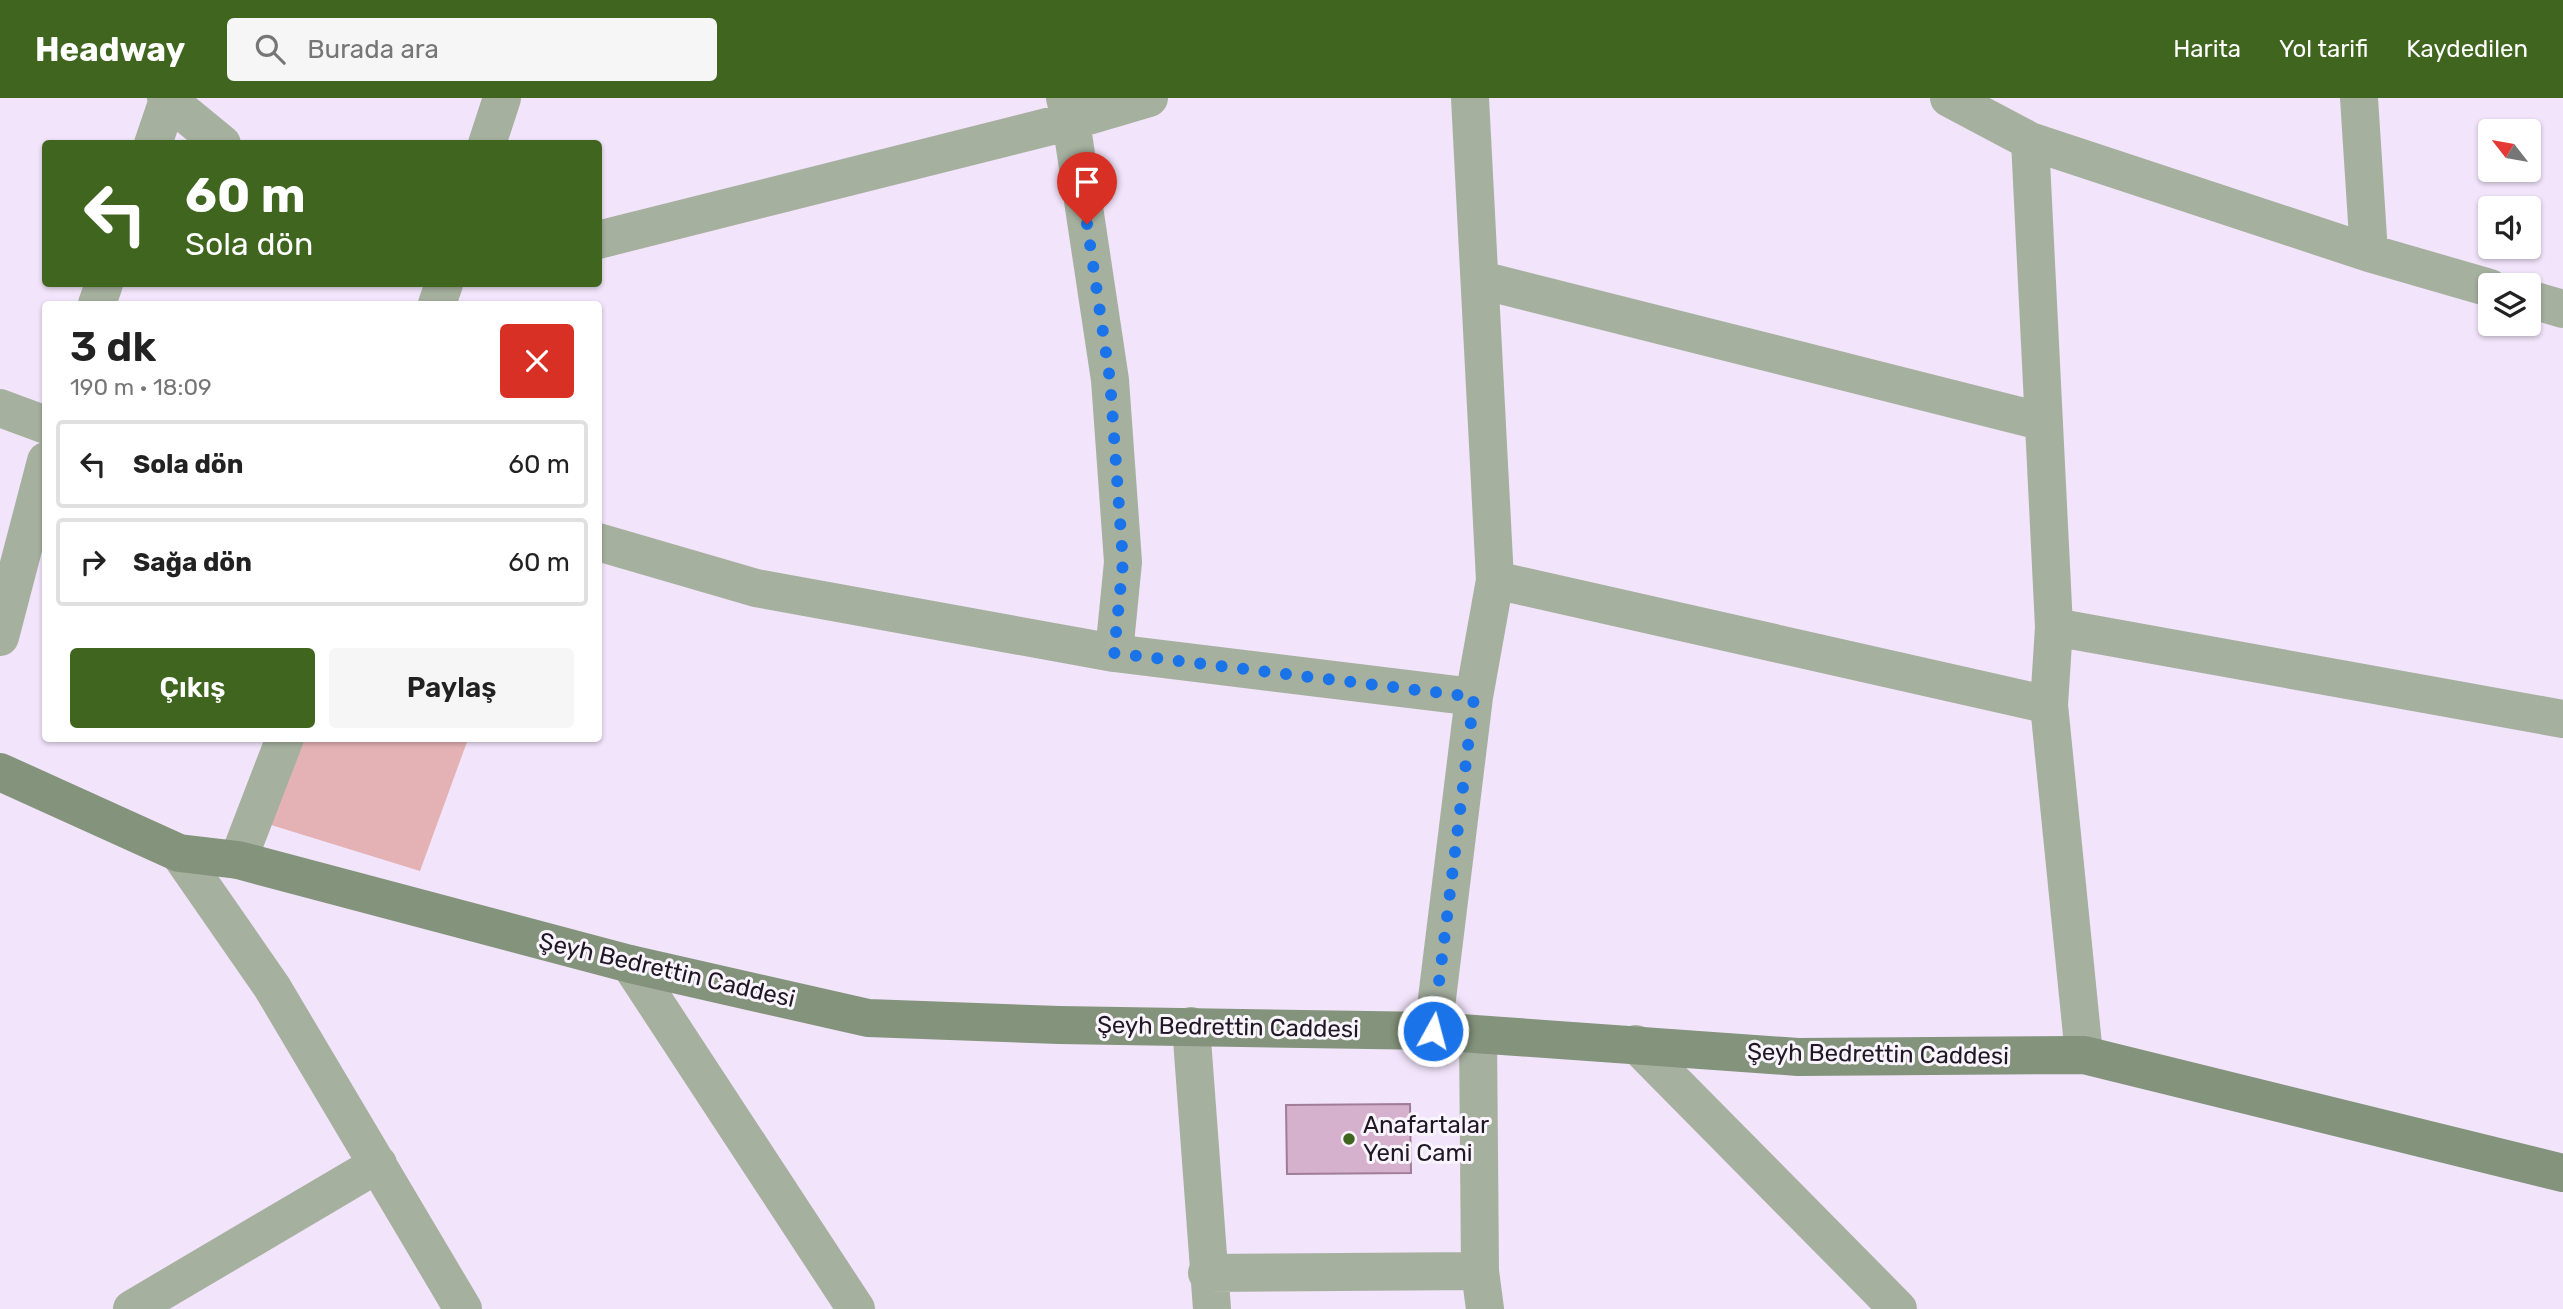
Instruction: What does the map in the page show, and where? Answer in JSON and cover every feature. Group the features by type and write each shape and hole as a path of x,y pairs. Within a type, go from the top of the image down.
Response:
{"main road":[{"name":"Şeyh Bedrettin Caddesi","path":"0,772 180,853 238,860 630,964 868,1017 1433,1031 1798,1057 2084,1055 2563,1173"}],"street":[{"path":"488,140 502,98"},
{"path":"602,239 1068,109 1149,98"},
{"path":"1433,1031 1474,697 1495,580 1470,98"},
{"path":"1949,98 2030,141 2369,253 2478,285"},
{"path":"2359,98 2369,253"},
{"path":"154,140 167,99 217,140"},
{"path":"1068,109 1110,380 1123,562 1114,653"},
{"path":"2030,141 2054,628 2049,705 2084,1055"},
{"path":"1481,281 2044,422"},
{"path":"2541,303 2563,309"},
{"path":"0,408 42,424"},
{"path":"0,637 42,476"},
{"path":"602,543 756,588 1114,653 1474,697"},
{"path":"1495,580 2049,705"},
{"path":"2054,628 2563,719"},
{"path":"238,860 283,742"},
{"path":"180,853 272,987 463,1309"},
{"path":"630,964 856,1309"},
{"path":"1191,1026 1210,1291 1480,1271"},
{"path":"1478,1035 1480,1271 1485,1309"},
{"path":"1636,1044 1898,1309"},
{"path":"132,1309 378,1164"}],"shaded area":[{"path":"283,742 467,742 420,871 255,820"}],"building":[{"name":"Anafartalar Yeni Cami","path":"1410,1104 1411,1173 1287,1174 1286,1105"}],"place":[{"name":"Anafartalar Yeni Cami","path":"1349,1139"}],"route":[{"path":"1087,224 1110,380 1123,562 1114,653 1474,697 1433,1031"}]}
